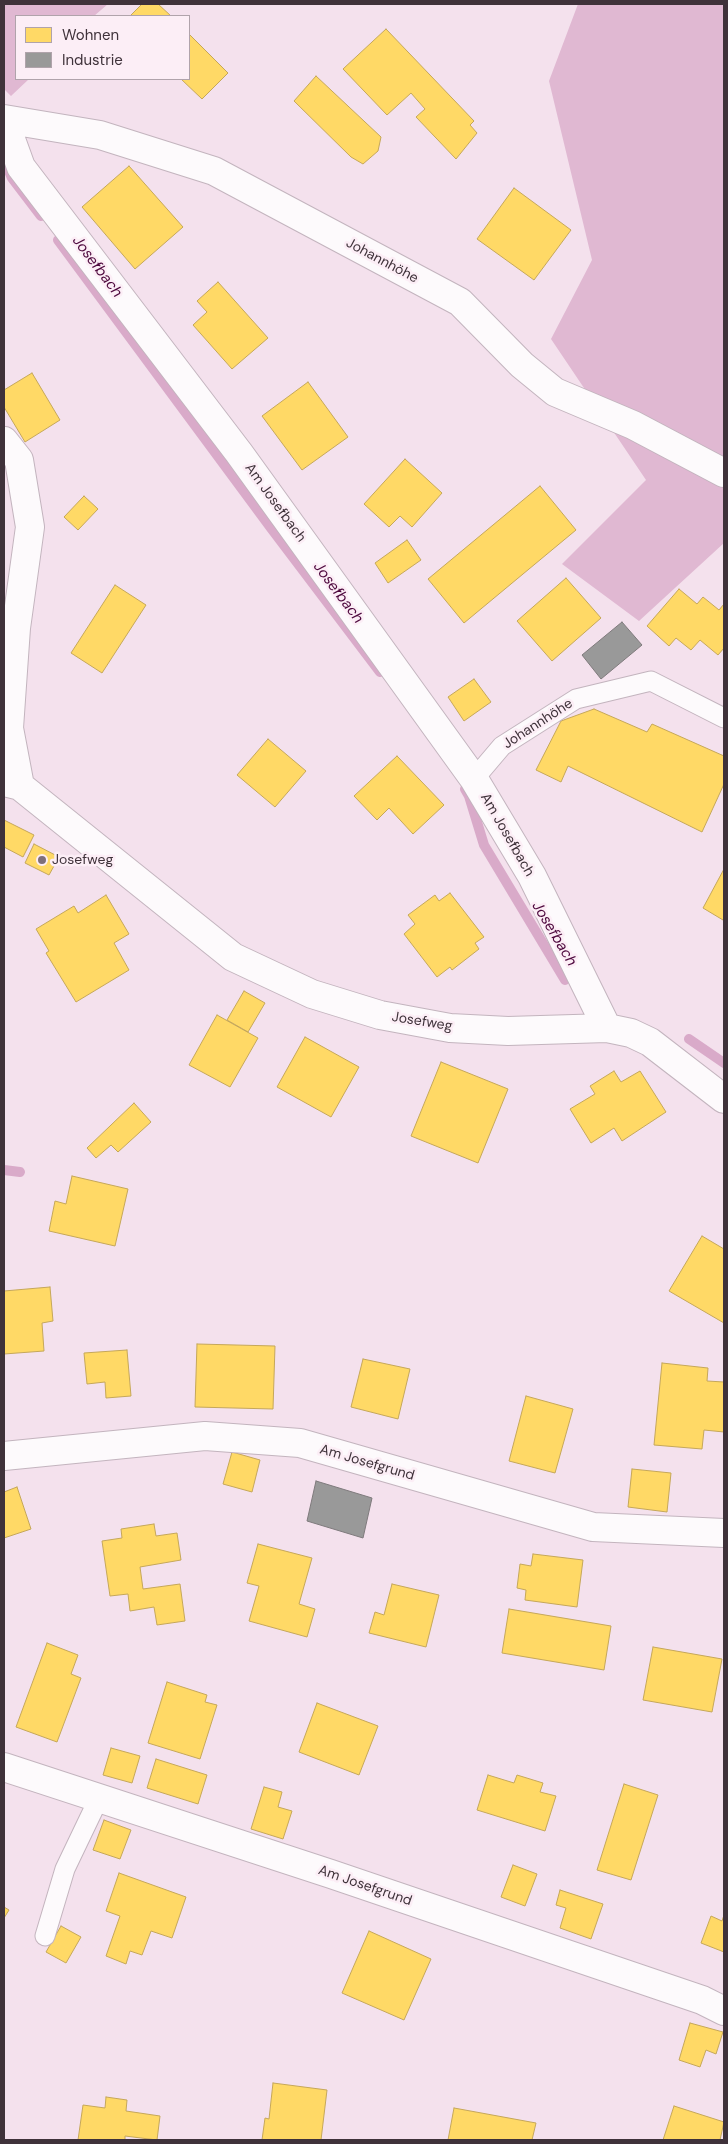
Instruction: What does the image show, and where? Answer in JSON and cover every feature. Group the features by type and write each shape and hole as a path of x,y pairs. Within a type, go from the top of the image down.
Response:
{"street":[{"name":"Johannhöhe","path":"4,120 100,135 214,171 460,302 522,365 555,392 633,425 724,473"},
{"name":"Am Josefbach","path":"4,120 20,167 239,453 474,779 532,876 607,1028"},
{"name":"Josefweg","path":"4,441 18,460 30,527 16,628 9,728 12,784 233,957 312,994 380,1015 450,1028 508,1031 607,1028 631,1033 650,1042 724,1099"},
{"name":"Am Josefgrund","path":"4,1456 205,1436 300,1443 593,1527 724,1533"},
{"name":"Am Josefgrund","path":"4,1768 331,1874 683,1993 702,2000 724,2012"}],"lane":[{"name":"Johannhöhe","path":"474,779 502,746 576,699 651,681 724,718"},
{"path":"45,1936 65,1869 99,1798"}],"shaded area":[{"path":"4,4 108,4 95,15 15,15 15,80 28,80 11,96 4,89"},
{"path":"578,4 724,4 724,543 639,621 562,564 646,480 551,339 592,260 549,81"}],"building: Wohnen":[{"path":"142,4 158,4 170,15 131,15"},
{"path":"386,29 474,121 470,125 477,133 456,159 416,117 425,109 411,93 387,115 343,69"},
{"path":"190,35 228,73 202,99 182,80 190,80"},
{"path":"316,76 381,137 378,151 363,164 351,157 294,101"},
{"path":"129,166 183,227 135,269 82,207"},
{"path":"514,188 571,230 534,280 477,239"},
{"path":"218,282 268,338 232,369 193,325 207,312 197,301"},
{"path":"32,373 60,420 25,442 4,407 4,390"},
{"path":"308,382 348,437 302,470 262,416"},
{"path":"405,459 442,493 412,527 400,516 389,527 364,504"},
{"path":"540,486 576,530 464,623 428,579"},
{"path":"84,496 98,509 78,530 64,517"},
{"path":"407,540 421,560 388,583 375,563"},
{"path":"566,578 601,618 552,661 517,621"},
{"path":"115,585 146,605 102,673 71,653"},
{"path":"679,589 697,604 703,597 719,610 724,604 724,648 718,655 700,640 691,650 676,638 669,646 647,626"},
{"path":"474,679 491,702 464,721 448,697"},
{"path":"594,709 647,732 652,724 724,756 724,784 702,832 568,766 561,782 536,770 561,721"},
{"path":"268,739 306,771 275,807 237,775"},
{"path":"397,756 444,805 413,834 389,808 377,820 354,796"},
{"path":"4,820 34,835 23,857 4,847"},
{"name":"Josefweg","path":"34,844 59,857 49,875 25,863"},
{"path":"724,869 724,918 723,920 703,908"},
{"path":"450,893 484,937 475,943 479,949 452,970 450,967 437,977 404,934 415,924 408,915 435,895 439,901"},
{"path":"106,895 129,934 114,943 129,970 76,1002 46,953 49,951 36,929 74,906 78,913"},
{"path":"244,991 265,1003 248,1032 227,1020"},
{"path":"217,1015 258,1038 230,1087 189,1065"},
{"path":"305,1037 359,1067 331,1117 277,1087"},
{"path":"441,1062 508,1089 478,1163 411,1136"},
{"path":"614,1071 621,1082 640,1071 666,1112 622,1141 614,1128 591,1143 570,1109 595,1094 590,1086"},
{"path":"134,1103 151,1122 118,1152 111,1145 96,1158 87,1148"},
{"path":"72,1176 128,1189 115,1246 49,1231 55,1201 66,1204"},
{"path":"702,1236 724,1249 724,1323 669,1291"},
{"path":"50,1287 53,1321 42,1323 44,1351 4,1354 4,1291"},
{"path":"197,1344 275,1346 273,1409 195,1407"},
{"path":"127,1350 131,1396 106,1398 105,1382 87,1384 84,1353"},
{"path":"363,1359 410,1369 398,1419 351,1407"},
{"path":"662,1363 708,1368 707,1381 724,1382 724,1432 704,1430 702,1449 654,1445"},
{"path":"526,1396 573,1409 555,1473 509,1461"},
{"path":"232,1452 260,1460 252,1492 223,1484"},
{"path":"632,1469 671,1473 667,1512 628,1507"},
{"path":"17,1487 31,1529 4,1538 4,1492"},
{"path":"154,1524 156,1536 177,1533 181,1560 140,1567 143,1589 180,1584 185,1621 157,1625 154,1607 130,1611 128,1594 110,1596 102,1541 122,1538 121,1529"},
{"path":"258,1544 312,1558 299,1604 315,1609 307,1637 249,1621 259,1586 247,1583"},
{"path":"533,1554 583,1560 577,1607 525,1600 526,1590 517,1588 520,1564 531,1566"},
{"path":"392,1584 439,1595 426,1647 369,1633 375,1612 384,1615"},
{"path":"509,1609 611,1626 604,1670 502,1653"},
{"path":"47,1643 78,1655 71,1674 81,1678 57,1742 16,1727"},
{"path":"653,1647 722,1659 712,1712 643,1700"},
{"path":"167,1682 207,1695 205,1702 217,1705 200,1759 148,1743"},
{"path":"317,1703 378,1726 359,1775 299,1752"},
{"path":"111,1748 140,1756 132,1783 103,1775"},
{"path":"156,1759 207,1775 198,1804 147,1788"},
{"path":"488,1775 514,1783 517,1775 543,1783 540,1792 556,1796 545,1831 477,1810"},
{"path":"624,1784 658,1795 631,1880 597,1870"},
{"path":"264,1787 282,1792 278,1807 292,1811 283,1839 251,1829"},
{"path":"104,1820 131,1830 120,1859 93,1850"},
{"path":"513,1865 537,1874 525,1906 501,1897"},
{"path":"119,1873 186,1897 172,1938 151,1931 142,1955 130,1951 126,1964 106,1956 120,1916 106,1911"},
{"path":"560,1890 603,1904 591,1939 560,1928 566,1908 556,1905"},
{"path":"4,1907 9,1910 4,1918"},
{"path":"724,1915 724,1952 701,1943 711,1916 722,1921"},
{"path":"61,1926 81,1937 66,1963 46,1952"},
{"path":"369,1931 431,1959 404,2020 342,1993"},
{"path":"690,2023 723,2032 716,2054 706,2050 700,2067 679,2060"},
{"path":"273,2083 327,2090 321,2140 262,2140 265,2118 269,2119"},
{"path":"106,2097 127,2100 126,2111 160,2116 157,2140 125,2136 125,2140 78,2140 83,2105 105,2108"},
{"path":"674,2106 724,2122 720,2140 663,2140"},
{"path":"454,2108 536,2123 532,2140 448,2140"}],"building: Industrie":[{"path":"622,622 642,645 601,679 582,655"},
{"path":"316,1481 372,1498 363,1538 307,1521"}],"waterway":[{"name":"Josefbach","path":"4,160 12,178 41,216"},
{"name":"Josefbach","path":"58,240 380,672"},
{"name":"Josefbach","path":"465,789 469,796 484,845 565,980"},
{"name":"Josefbach","path":"689,1039 724,1063"},
{"path":"4,1170 20,1172"}],"place":[{"name":"Josefweg","path":"42,860"}]}
